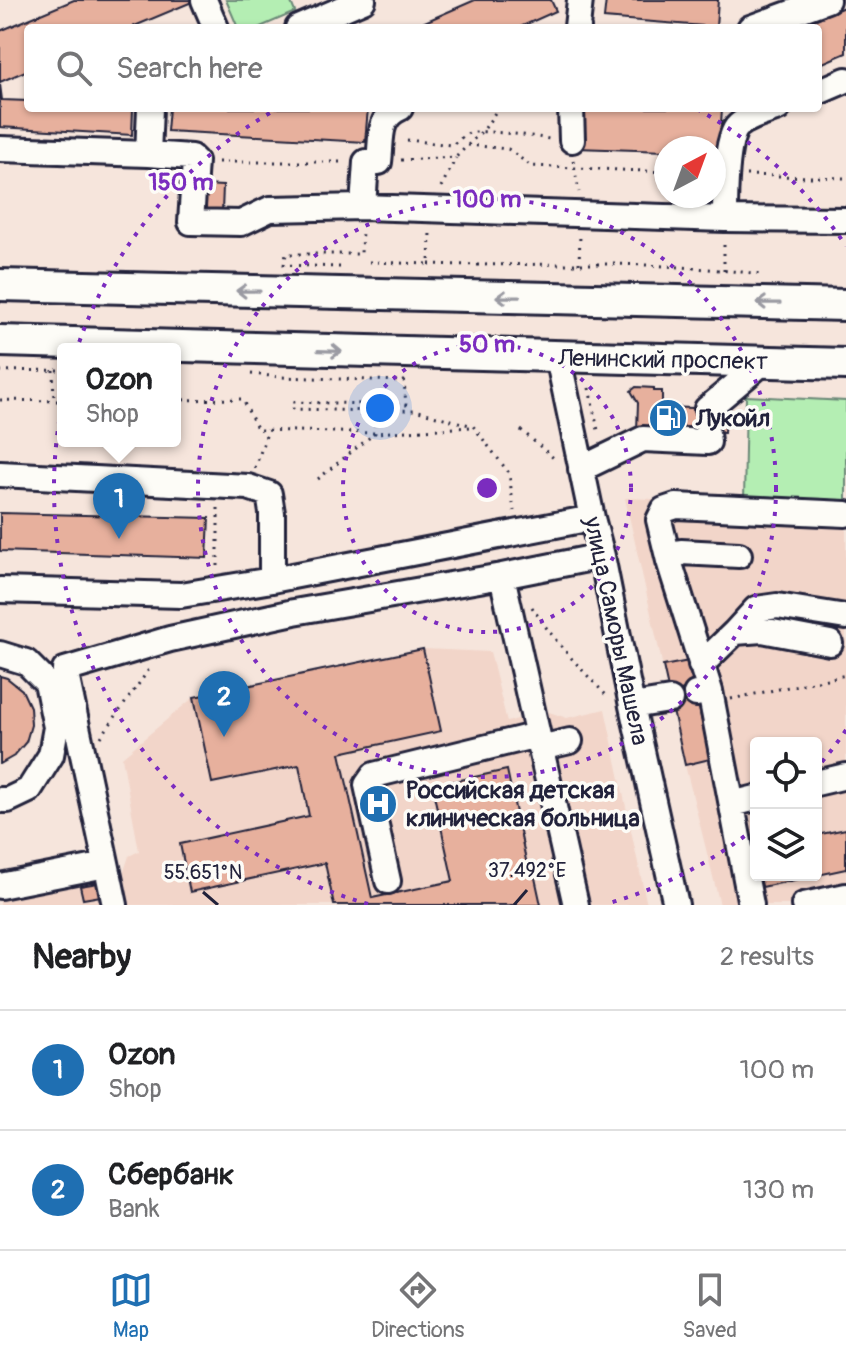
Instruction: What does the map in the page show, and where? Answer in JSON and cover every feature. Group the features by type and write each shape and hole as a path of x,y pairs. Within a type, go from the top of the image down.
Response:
{"main road":[{"path":"0,285 846,305"},
{"name":"Ленинский проспект","path":"0,341 70,343"},
{"name":"Ленинский проспект","path":"181,346 846,364"}],"street":[{"path":"204,0 214,24"},
{"path":"307,24 363,0"},
{"path":"577,24 580,0"},
{"path":"761,24 827,0"},
{"path":"822,90 846,80"},
{"path":"148,154 150,112"},
{"path":"363,207 384,122 391,112"},
{"path":"571,112 572,140"},
{"path":"726,175 733,132 739,124 768,112"},
{"path":"0,149 191,157 195,161 191,222 241,223 270,209 363,207 846,220"},
{"path":"725,208 725,219"},
{"name":"улица Саморы Машела","path":"558,357 676,905"},
{"path":"581,469 643,439 708,442 707,421 763,362"},
{"path":"0,474 248,487 269,494 272,580"},
{"path":"751,905 701,665 659,520 664,510 676,506 846,514"},
{"path":"0,590 181,595 592,518"},
{"path":"669,561 681,552 739,555"},
{"path":"56,677 170,639 294,612 602,556"},
{"path":"502,576 576,905"},
{"path":"701,665 756,609 777,606 846,617"},
{"path":"735,632 762,630 830,643"},
{"path":"0,654 26,662 56,677 84,760 115,905"},
{"path":"0,800 8,800 29,790 51,755 56,727 56,677"},
{"path":"632,706 670,700"},
{"path":"388,881 367,785 374,775 539,741 570,741"},
{"path":"822,782 846,776"},
{"path":"732,804 750,800"},
{"path":"0,886 106,865"},
{"path":"804,905 846,896"}],"path":[{"path":"210,162 373,162 456,157 481,132 495,112"},
{"path":"407,140 452,145 469,133 481,132 572,140"},
{"path":"468,145 508,149 531,166 654,171"},
{"path":"726,175 846,178"},
{"path":"348,267 284,265 286,254 361,254 363,207"},
{"path":"724,271 725,219"},
{"path":"369,262 411,264"},
{"path":"429,264 684,267 763,274"},
{"path":"0,400 54,401 53,370"},
{"path":"0,371 57,370"},
{"path":"248,374 404,381 406,405 293,402 293,409 415,410"},
{"path":"181,400 242,399 258,430 375,433 473,426"},
{"path":"392,405 392,411"},
{"path":"375,411 375,433"},
{"path":"248,487 269,430"},
{"path":"318,479 375,433"},
{"path":"218,486 218,588"},
{"path":"84,760 170,639"},
{"path":"706,696 846,675"}],"shaded area":[{"path":"625,498 846,506 846,905 720,905"},
{"name":"Российская детская клиническая больница","path":"423,649 490,652 507,722 546,711 567,718 605,709 647,905 0,905 0,900 122,877 129,856 139,851 122,757 194,697"}],"green space":[{"path":"226,0 290,0 295,12 267,24 236,24"},
{"path":"746,396 846,401 846,506 744,502"}],"building":[{"path":"74,0 192,2 140,24 24,24 24,72 0,82 0,31"},
{"path":"475,0 551,0 556,11 527,24 420,24"},
{"path":"606,0 718,0 716,24 604,18"},
{"path":"846,6 846,53 822,63 822,24 805,24"},
{"path":"0,84 2,100 24,101 24,112 133,112 132,135 0,127"},
{"path":"169,112 368,112 365,142 167,131"},
{"path":"578,112 722,112 720,136 654,136 654,151 576,148"},
{"path":"203,185 223,186 222,212 202,211"},
{"path":"636,387 662,391 662,407 725,409 724,433 637,430 638,403 631,391"},
{"path":"0,513 209,518 207,558 0,551"},
{"path":"423,649 441,731 340,753 372,898 453,881 432,786 507,770 527,865 532,864 541,905 334,905 325,863 190,892 180,844 309,816 299,765 212,783 194,697"},
{"path":"689,661 710,759 685,765 663,666"},
{"path":"0,676 22,690 30,707 31,725 26,742 14,756 0,764"},
{"path":"846,829 846,869 822,874 822,834"},
{"path":"761,881 790,881 762,887"},
{"path":"98,883 101,896 83,899 80,886"}],"place":[{"name":"Лукойл","path":"668,418"},
{"name":"Ozon","path":"119,539"},
{"name":"Сбербанк","path":"224,737"},
{"name":"Российская детская клиническая больница","path":"378,804"}]}
